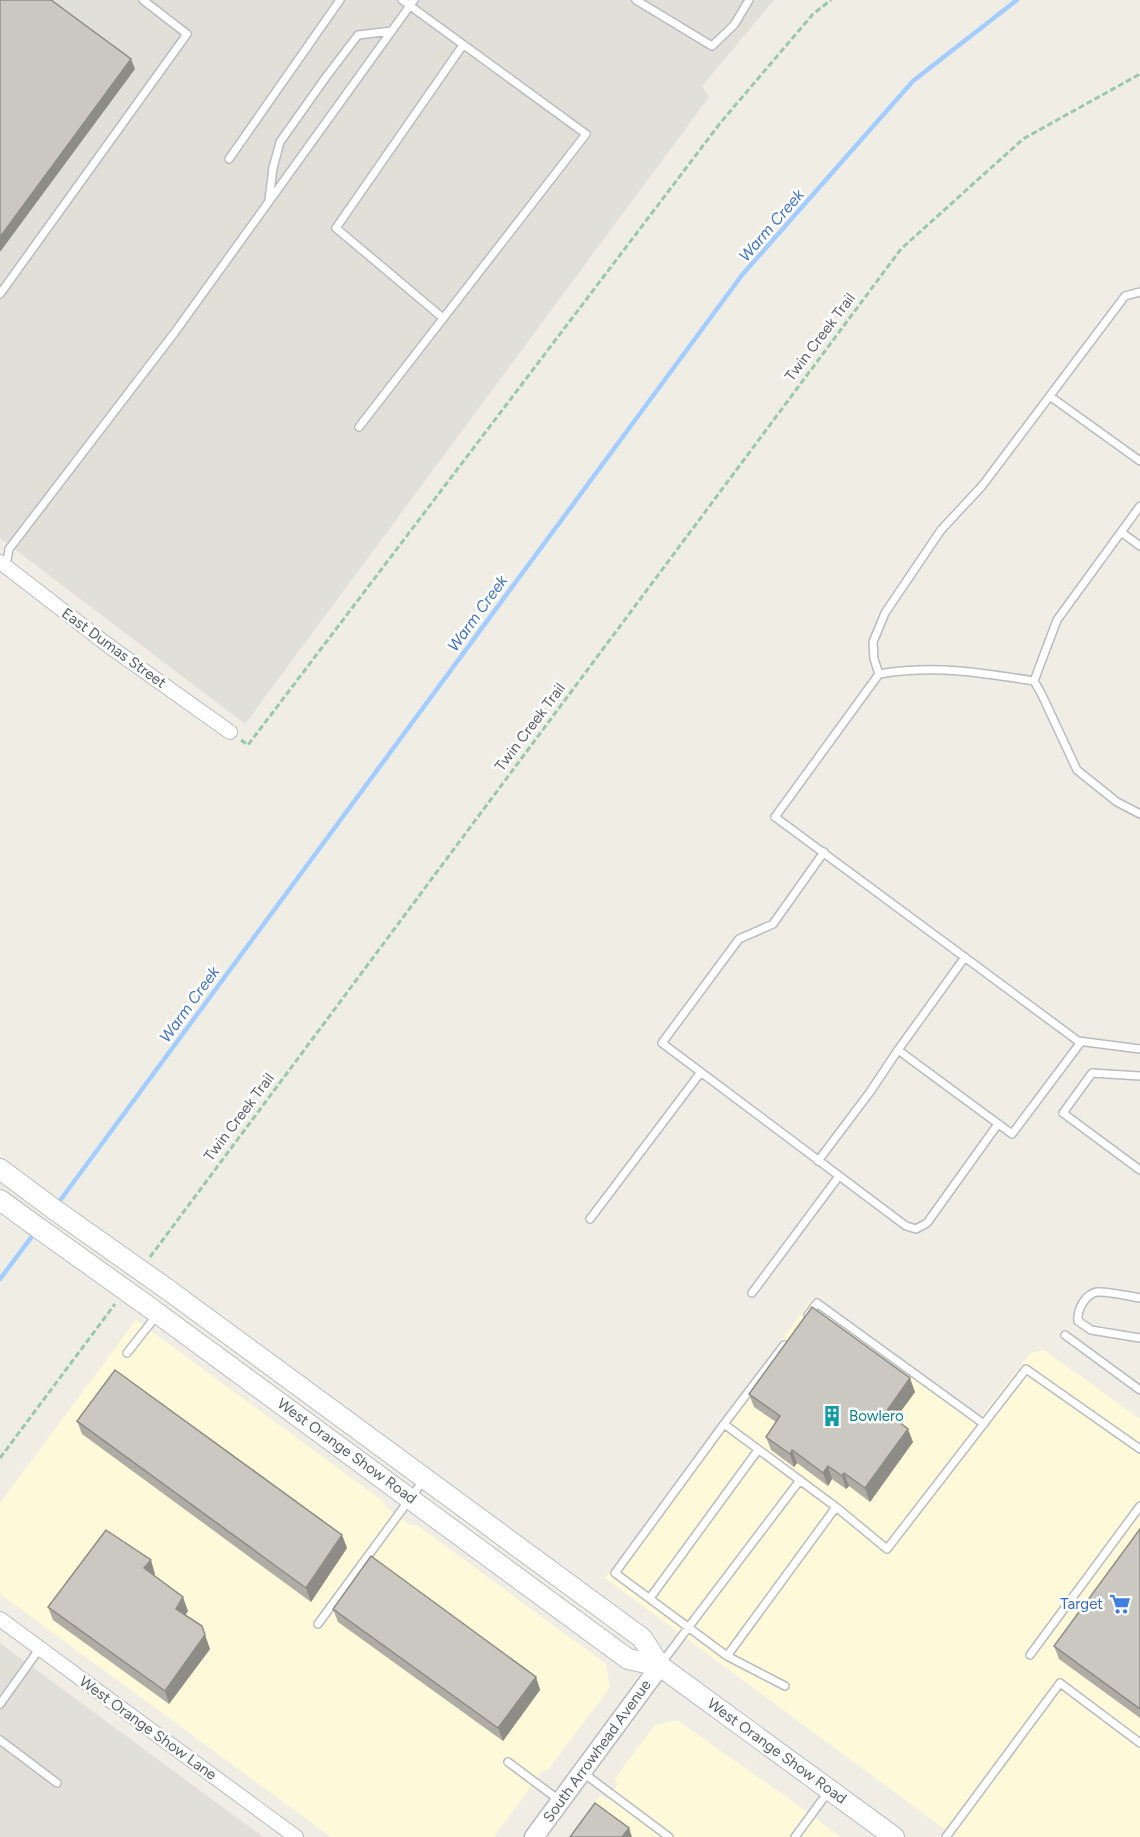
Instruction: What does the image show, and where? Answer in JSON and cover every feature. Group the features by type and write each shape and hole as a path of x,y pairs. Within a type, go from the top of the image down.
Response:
{"main road":[{"name":"West Orange Show Road","path":"0,1169 642,1638 660,1666 884,1832"},
{"name":"West Orange Show Road","path":"0,1200 154,1310 628,1659 660,1666"}],"street":[{"name":"East Dumas Street","path":"3,564 109,646 230,732"},
{"path":"0,580 3,564"},
{"name":"West Orange Show Lane","path":"0,1619 296,1837"},
{"name":"South Arrowhead Avenue","path":"534,1837 660,1666"}],"lane":[{"path":"0,294 187,34 143,0"},
{"path":"230,159 340,0"},
{"path":"359,427 586,135 463,45 412,3 402,0"},
{"path":"636,0 712,46 734,25 749,0"},
{"path":"3,564 9,549 175,332 412,3"},
{"path":"269,201 273,168 280,142 304,106 358,35 392,31"},
{"path":"443,318 336,228 463,45"},
{"path":"879,674 874,659 873,642 885,613 941,530 982,486 1125,297 1140,292"},
{"path":"1051,397 1140,461"},
{"path":"1034,681 1057,620 1140,506"},
{"path":"1121,532 1140,546"},
{"path":"1034,681 963,670 940,669 879,674 775,817 1081,1042 1140,1049"},
{"path":"1034,681 1077,770 1117,802 1140,814"},
{"path":"824,852 773,924 739,939 662,1043 906,1226 916,1229 927,1223 999,1124"},
{"path":"818,1161 870,1092 965,957"},
{"path":"898,1050 1012,1134 1081,1042"},
{"path":"590,1219 701,1072"},
{"path":"1140,1076 1092,1072 1063,1113 1140,1170"},
{"path":"752,1293 839,1176"},
{"path":"1140,1298 1096,1292 1080,1306 1077,1315 1078,1321 1091,1330 1140,1338"},
{"path":"802,1322 817,1303 984,1424"},
{"path":"127,1353 154,1310"},
{"path":"1065,1335 1140,1390"},
{"path":"785,1686 727,1656 615,1573 788,1340"},
{"path":"724,1424 800,1480 887,1549 1026,1369 1140,1449"},
{"path":"650,1598 758,1450"},
{"path":"318,1624 425,1478"},
{"path":"660,1666 800,1480"},
{"path":"1030,1655 1140,1506"},
{"path":"727,1656 836,1508"},
{"path":"0,1704 40,1648"},
{"path":"946,1837 1060,1683 1140,1743"},
{"path":"0,1740 57,1783"},
{"path":"508,1762 560,1801"},
{"path":"582,1772 669,1837"},
{"path":"795,1837 830,1790"}],"path":[{"path":"230,732 248,745 721,122 813,14 831,0"},
{"name":"Twin Creek Trail","path":"150,1257 901,249 1023,139 1140,74"},
{"path":"0,1458 122,1295"}],"shaded area":[{"path":"0,0 774,0 702,86 709,97 245,724 0,538"},
{"path":"813,1298 979,1419 1031,1353 1044,1350 1140,1419 1140,1837 955,1837 605,1578"},
{"path":"136,1320 384,1502 385,1507 412,1526 417,1525 606,1664 610,1687 548,1770 542,1771 494,1837 331,1837 0,1594 0,1503"},
{"path":"0,1643 263,1837 0,1837"},
{"path":"677,1720 841,1837 569,1837 600,1796 607,1799 618,1784 614,1779 655,1725"}],"building":[{"path":"0,0 51,0 131,59 0,237"},
{"name":"Bowlero","path":"812,1307 910,1378 886,1412 908,1429 865,1488 844,1473 842,1476 828,1466 823,1473 792,1450 790,1454 766,1437 780,1416 749,1394"},
{"path":"115,1370 342,1535 306,1588 77,1421"},
{"name":"Target","path":"1140,1529 1140,1709 1054,1646"},
{"path":"106,1530 151,1560 144,1568 183,1597 176,1609 202,1626 205,1635 165,1691 48,1607"},
{"path":"371,1556 536,1677 498,1728 333,1609"},
{"path":"595,1803 629,1828 622,1837 570,1837"}],"waterway":[{"name":"Warm Creek","path":"56,1206 742,275 913,81 1017,0"},
{"name":"Warm Creek","path":"0,1279 36,1231"}],"place":[{"name":"Bowlero","path":"832,1416"},
{"name":"Target","path":"1120,1604"}]}
